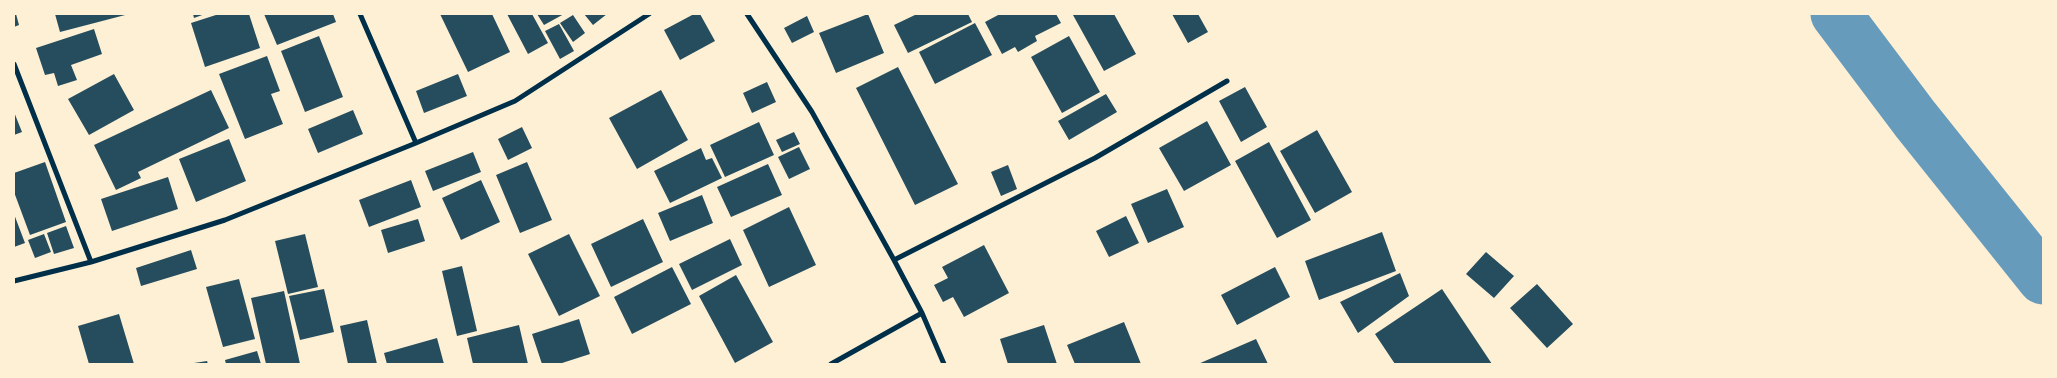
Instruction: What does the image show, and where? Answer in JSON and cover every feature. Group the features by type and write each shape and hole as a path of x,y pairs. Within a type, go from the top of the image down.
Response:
{"street":[{"path":"360,14 416,143"},
{"path":"14,281 91,262 225,220 416,143 515,100 649,14"},
{"path":"747,14 812,112 894,260 922,314 944,364"},
{"path":"14,64 91,262"},
{"path":"894,260 1094,158 1228,81"},
{"path":"831,364 922,314"}],"building":[{"path":"14,14 16,14 19,25 14,27"},
{"path":"55,14 129,14 60,32"},
{"path":"193,14 205,14 194,18"},
{"path":"219,14 249,14 260,48 205,67 191,23"},
{"path":"264,14 333,14 336,22 277,45"},
{"path":"440,14 492,14 510,52 468,72"},
{"path":"507,14 532,14 548,43 528,54"},
{"path":"537,14 564,14 544,25"},
{"path":"584,14 607,14 593,25"},
{"path":"694,14 700,14 715,41 680,60 664,30"},
{"path":"868,14 884,53 836,73 819,33"},
{"path":"917,14 968,14 972,22 908,53 894,25"},
{"path":"1000,14 1056,14 1061,23 1035,36 1037,41 1018,52 1015,47 1002,54 985,22"},
{"path":"1114,14 1136,54 1104,71 1073,15"},
{"path":"1172,14 1198,14 1208,32 1188,43"},
{"path":"573,15 585,33 573,42 560,23"},
{"path":"807,16 814,32 792,43 784,28"},
{"path":"975,23 992,55 935,84 919,52"},
{"path":"559,24 574,51 560,59 545,31"},
{"path":"94,29 102,54 71,65 77,80 58,86 54,73 45,75 36,48"},
{"path":"319,36 343,97 305,112 281,51"},
{"path":"1069,36 1100,92 1062,113 1031,57"},
{"path":"267,56 280,91 271,94 283,124 245,139 219,74"},
{"path":"898,67 958,184 915,205 856,88"},
{"path":"114,74 134,110 89,135 68,99"},
{"path":"458,74 467,96 424,113 416,91"},
{"path":"767,82 776,102 752,113 743,93"},
{"path":"1245,87 1267,127 1241,142 1219,101"},
{"path":"211,90 229,128 138,172 141,178 116,190 94,145"},
{"path":"661,90 688,140 637,169 609,118"},
{"path":"1106,94 1117,112 1069,140 1058,121"},
{"path":"353,110 363,134 318,153 308,129"},
{"path":"14,112 22,132 14,135"},
{"path":"1207,121 1231,165 1184,191 1159,148"},
{"path":"759,122 774,155 725,177 710,145"},
{"path":"522,127 532,148 508,160 498,139"},
{"path":"1317,130 1352,192 1315,213 1280,151"},
{"path":"794,132 800,144 782,152 776,140"},
{"path":"229,139 246,181 196,202 179,159"},
{"path":"1269,142 1311,220 1277,238 1235,161"},
{"path":"799,147 810,169 789,179 778,157"},
{"path":"701,148 706,160 712,158 722,178 670,203 654,171"},
{"path":"473,152 481,172 433,191 425,171"},
{"path":"45,162 66,222 30,235 14,192 14,173"},
{"path":"527,162 552,220 520,233 496,175"},
{"path":"768,164 782,195 731,217 717,187"},
{"path":"1008,165 1017,189 1001,196 991,172"},
{"path":"168,177 178,209 112,231 101,199"},
{"path":"411,180 421,207 369,227 359,200"},
{"path":"481,180 500,222 461,240 442,198"},
{"path":"1167,189 1184,227 1148,243 1131,204"},
{"path":"702,195 713,223 670,241 658,213"},
{"path":"789,207 816,265 769,287 743,230"},
{"path":"14,214 25,243 14,247"},
{"path":"1126,216 1139,243 1109,257 1096,231"},
{"path":"418,219 425,241 388,253 381,230"},
{"path":"643,219 663,262 611,287 591,244"},
{"path":"66,226 74,248 54,254 47,233"},
{"path":"1382,232 1396,271 1319,300 1305,261"},
{"path":"44,234 51,252 35,258 28,240"},
{"path":"305,234 318,287 288,294 275,241"},
{"path":"569,234 600,296 559,316 528,254"},
{"path":"730,239 742,265 692,290 679,264"},
{"path":"984,245 1009,293 964,317 953,297 943,302 934,285 948,278 942,267"},
{"path":"191,250 197,269 141,286 136,268"},
{"path":"1486,252 1514,276 1494,298 1466,274"},
{"path":"462,266 477,331 457,336 442,271"},
{"path":"672,267 691,304 632,334 614,297"},
{"path":"1275,267 1290,297 1237,325 1221,295"},
{"path":"1400,273 1409,296 1358,333 1340,302"},
{"path":"736,275 773,342 735,363 699,296"},
{"path":"239,279 255,339 223,347 206,287"},
{"path":"1537,284 1573,324 1547,348 1510,308"},
{"path":"324,289 334,332 300,340 289,296"},
{"path":"1442,289 1492,364 1395,364 1375,334"},
{"path":"284,291 300,364 266,364 251,298"},
{"path":"119,314 134,364 89,364 78,326"},
{"path":"579,319 590,354 559,364 542,364 532,334"},
{"path":"367,320 377,364 348,364 340,326"},
{"path":"1124,322 1141,364 1075,364 1067,345"},
{"path":"519,325 528,364 473,364 467,338"},
{"path":"1044,325 1057,364 1008,364 1000,339"},
{"path":"437,338 444,364 387,364 384,353"},
{"path":"1256,339 1268,364 1198,364"},
{"path":"257,351 261,364 226,364 225,360"},
{"path":"207,361 208,364 194,363"}],"waterway":[{"path":"1836,14 1915,119 2043,279"}]}
